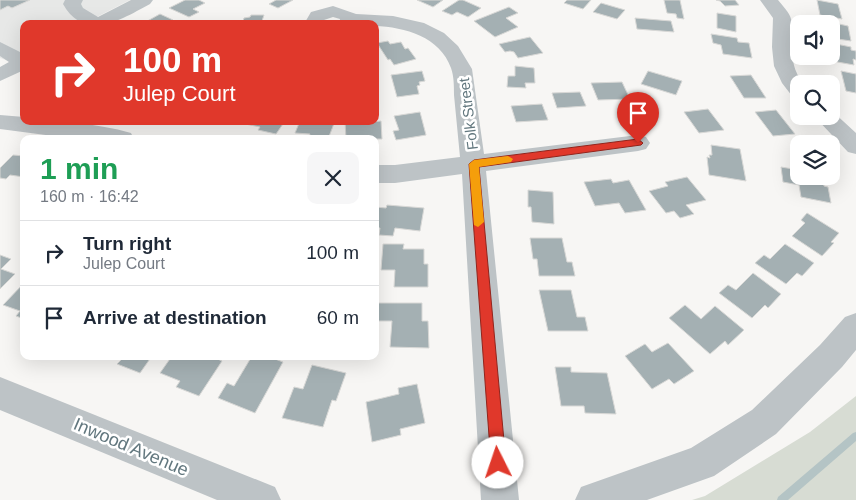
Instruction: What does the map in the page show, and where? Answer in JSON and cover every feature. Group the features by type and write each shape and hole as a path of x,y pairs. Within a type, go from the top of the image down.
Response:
{"street":[{"path":"74,0 72,4 76,11 91,20"},
{"path":"105,20 144,0"},
{"path":"769,0 782,18 780,50 790,83"},
{"name":"Folk Street","path":"316,20 317,16 327,12 344,13 348,20"},
{"name":"Folk Street","path":"379,21 393,21 417,26 437,38 451,50 462,68 474,164 500,500"},
{"path":"0,48 20,60"},
{"path":"0,75 20,64"},
{"path":"0,122 20,124"},
{"path":"25,125 105,135"},
{"path":"834,125 856,146"},
{"path":"379,174 395,174 638,143"},
{"path":"594,500 701,463 764,422 831,356 856,327"},
{"name":"Inwood Avenue","path":"0,393 262,500"}],"shaded area":[{"path":"0,0 130,0 91,20 20,20 20,56 9,61 0,58"},
{"path":"856,396 856,500 692,500 705,496 810,432"}],"building":[{"path":"0,0 30,0 12,8 8,6 0,10"},
{"path":"185,0 199,0 205,3 193,9 199,12 189,17 169,8"},
{"path":"276,0 293,0 278,8 269,4"},
{"path":"417,0 443,0 433,7"},
{"path":"459,0 481,8 468,17 457,12 452,15 442,11"},
{"path":"567,0 591,0 583,9 564,3"},
{"path":"664,0 680,0 684,19 677,18 676,14 667,13"},
{"path":"716,0 735,0 739,5 725,6"},
{"path":"817,0 838,4 842,19 840,19 840,15 820,15"},
{"path":"601,3 625,10 617,19 593,12"},
{"path":"509,7 518,13 506,18 518,27 495,37 474,21"},
{"path":"717,13 736,16 736,32 717,28"},
{"path":"160,14 173,20 149,20"},
{"path":"251,15 264,15 262,20 243,20 244,18"},
{"path":"635,18 671,21 674,32 637,29"},
{"path":"840,24 848,26 851,41 840,39"},
{"path":"711,34 737,38 738,42 749,43 752,58 723,54 721,45 713,43"},
{"path":"530,37 543,53 518,58 514,52 505,52 499,44"},
{"path":"388,41 390,44 401,42 405,49 408,48 416,59 394,65 390,59 388,60 379,46 379,43"},
{"path":"840,45 851,47 851,50 856,51 856,60 853,59 854,65 840,62"},
{"path":"515,66 534,68 535,83 525,83 526,88 507,87 508,76 515,76"},
{"path":"422,71 425,81 419,82 420,85 417,86 419,94 397,97 391,75"},
{"path":"648,71 682,81 676,95 641,84"},
{"path":"841,71 856,74 856,93 846,91"},
{"path":"751,75 766,98 744,98 730,76"},
{"path":"622,82 630,99 598,100 591,83"},
{"path":"580,92 586,106 557,108 552,93"},
{"path":"542,104 548,120 516,122 511,106"},
{"path":"708,109 724,130 699,133 684,112"},
{"path":"776,110 795,134 773,136 755,112"},
{"path":"420,112 426,135 396,140 393,131 399,130 394,116"},
{"path":"379,121 381,121 382,139 379,139 379,135 346,135 345,125 379,125"},
{"path":"250,125 282,125 276,134 258,130 260,127"},
{"path":"298,125 333,125 330,135 295,133"},
{"path":"711,145 740,149 746,181 709,175 707,157 710,158 709,155 712,155"},
{"path":"13,155 20,156 20,176 10,175 6,179 0,178 0,168"},
{"path":"781,167 790,168 790,183 783,182"},
{"path":"687,177 706,200 686,205 694,214 680,218 674,211 666,213 649,191 668,186 665,182"},
{"path":"611,179 613,183 629,180 646,210 625,213 619,203 595,206 584,182"},
{"path":"799,185 824,185 828,187 831,203 801,197"},
{"path":"528,190 553,192 554,224 532,222 531,207 528,207"},
{"path":"387,205 424,208 420,231 395,228 393,236 379,235 379,207 386,208"},
{"path":"807,213 839,233 831,242 834,243 822,256 792,236 805,223 801,220"},
{"path":"530,238 562,238 567,262 572,262 575,276 539,276 537,259 533,259"},
{"path":"383,244 404,244 403,249 424,249 424,264 428,264 428,287 394,287 395,270 381,270"},
{"path":"785,244 814,263 802,276 797,273 786,284 755,263 764,255 770,259"},
{"path":"0,255 11,259 1,269 15,274 0,289"},
{"path":"753,273 781,294 768,308 765,305 752,318 719,293 728,285 736,290"},
{"path":"20,287 20,311 3,305"},
{"path":"539,290 571,290 577,317 585,317 588,331 548,331"},
{"path":"379,303 422,303 422,321 428,321 429,348 390,347 392,321 379,321"},
{"path":"685,305 701,319 715,306 744,330 728,345 725,341 710,354 669,318"},
{"path":"668,343 694,371 674,384 669,379 652,389 625,356 645,344 652,352"},
{"path":"121,360 149,360 140,373 117,364"},
{"path":"169,360 222,361 199,396 176,387 180,381 160,373"},
{"path":"250,360 278,360 283,362 255,413 218,398 227,383 234,386"},
{"path":"312,365 346,373 336,401 332,400 323,427 282,418 294,387 303,389"},
{"path":"555,367 571,367 571,372 607,373 616,414 585,413 584,406 561,406"},
{"path":"417,384 425,423 400,429 401,435 372,442 366,402 399,394 398,388"}],"waterway":[{"path":"781,500 856,436"}],"slow traffic":[{"path":"478,222 474,164 508,159"}],"route":[{"path":"498,463 474,164 638,143"}]}
